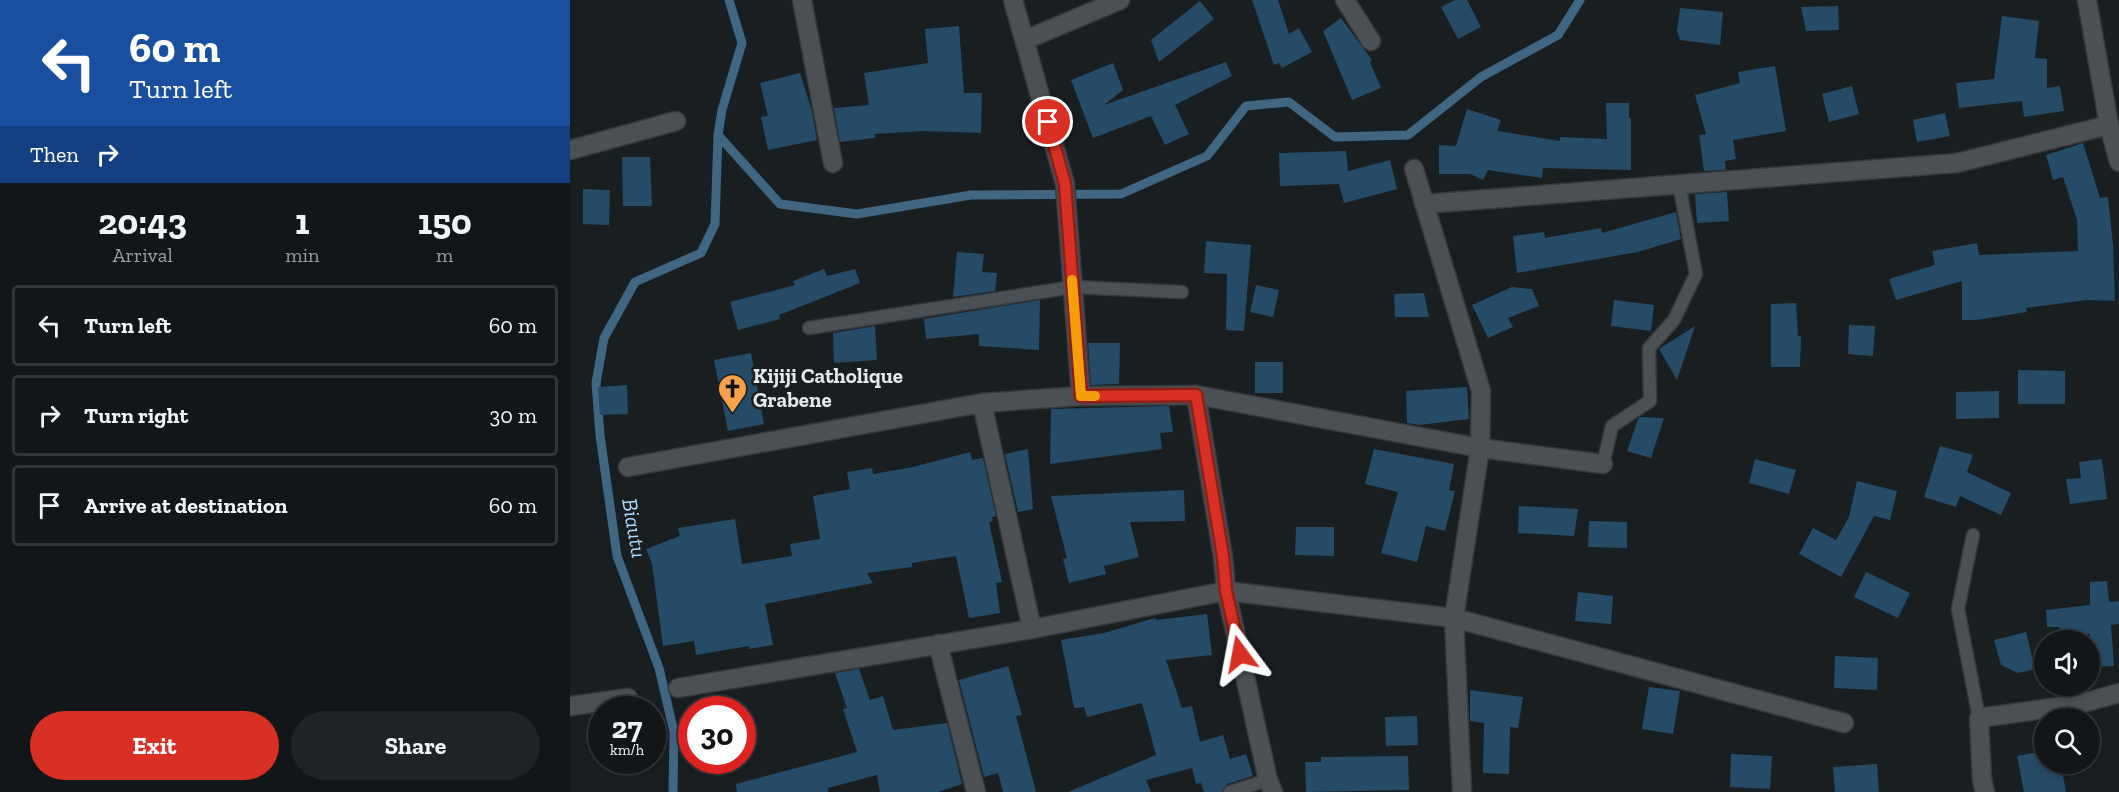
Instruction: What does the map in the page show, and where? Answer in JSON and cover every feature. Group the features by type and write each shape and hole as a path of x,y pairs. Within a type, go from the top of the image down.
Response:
{"street":[{"path":"802,0 833,163"},
{"path":"1013,0 1065,184 1081,396"},
{"path":"1024,40 1120,0"},
{"path":"1345,0 1371,41"},
{"path":"2087,0 2109,125 2119,162"},
{"path":"570,150 676,121"},
{"path":"1424,204 1957,163 2109,125"},
{"path":"1414,170 1481,391 1480,448 1454,618 1462,792"},
{"path":"628,467 982,403 1081,396 1196,395 1480,448 1603,464"},
{"path":"1196,395 1223,556 1226,591 1271,786"},
{"path":"982,403 1032,629"},
{"path":"678,688 1032,629 1226,591 1454,618 1844,723"},
{"path":"938,644 976,792"},
{"path":"1985,792 1982,780 1979,718 2079,704 2119,693"},
{"path":"570,706 588,704"}],"lane":[{"path":"1603,464 1612,426 1650,401 1649,348 1674,320 1696,274 1679,184"},
{"path":"809,328 1073,287 1182,292"},
{"path":"1973,535 1958,609 1979,718"},
{"path":"1230,792 1271,786"}],"building":[{"path":"1252,0 1278,0 1289,34 1299,28 1312,52 1282,68 1279,63 1274,65"},
{"path":"1455,0 1467,0 1481,27 1458,39 1441,7"},
{"path":"1200,1 1214,19 1159,62 1151,40"},
{"path":"1838,6 1839,30 1806,31 1801,7"},
{"path":"1680,8 1723,12 1720,45 1680,40 1677,31"},
{"path":"2002,16 2039,21 2035,58 2047,59 2047,88 2060,86 2064,111 2024,117 2022,101 1959,108 1956,83 1994,79"},
{"path":"1341,18 1372,60 1370,62 1381,88 1352,100 1323,31"},
{"path":"959,26 964,93 982,93 981,133 923,131 874,134 875,138 840,142 834,108 869,105 864,73 928,63 925,29"},
{"path":"1226,62 1232,76 1175,105 1189,134 1165,145 1151,116 1093,138 1071,80 1113,63 1123,90 1104,105"},
{"path":"1775,66 1786,131 1733,140 1736,159 1725,161 1726,170 1704,171 1699,135 1706,134 1695,95 1740,83 1738,72"},
{"path":"800,73 812,111 817,140 768,150 761,117 768,116 760,83"},
{"path":"1852,86 1859,114 1829,122 1822,94"},
{"path":"1606,103 1629,103 1631,170 1543,168 1542,178 1488,170 1483,180 1470,174 1439,174 1439,145 1456,146 1467,109 1501,120 1497,131 1560,141 1560,137 1607,139"},
{"path":"1945,113 1950,136 1917,142 1913,120"},
{"path":"2083,143 2100,198 2108,197 2115,301 2087,300 2026,308 2027,312 1962,320 1962,281 1896,300 1889,279 1935,265 1932,251 1977,243 1979,255 2078,251 2077,220 2063,177 2053,180 2046,155"},
{"path":"1346,151 1348,171 1390,160 1397,189 1344,203 1339,184 1280,186 1279,153"},
{"path":"622,157 650,157 652,206 623,206"},
{"path":"583,189 610,190 609,225 583,224"},
{"path":"1727,192 1729,221 1697,223 1695,194"},
{"path":"1676,212 1681,239 1638,252 1517,273 1513,236 1544,232 1545,238 1601,228 1602,233"},
{"path":"1206,241 1251,245 1244,331 1226,330 1227,274 1204,273"},
{"path":"957,252 984,254 982,272 997,273 995,291 953,297"},
{"path":"824,269 827,276 855,269 860,283 779,315 780,319 738,330 730,302 795,285 793,281"},
{"path":"1256,285 1279,290 1273,317 1250,312"},
{"path":"1512,287 1532,289 1539,306 1508,318 1513,327 1488,338 1472,305"},
{"path":"1424,293 1429,317 1395,317 1394,294"},
{"path":"1040,300 1039,350 979,346 979,334 926,339 924,319"},
{"path":"1614,300 1654,305 1651,331 1611,326"},
{"path":"1796,303 1798,336 1801,336 1800,367 1771,367 1771,304"},
{"path":"1849,325 1875,326 1873,356 1848,354"},
{"path":"875,326 877,360 834,363 833,333"},
{"path":"1695,326 1677,380 1659,349"},
{"path":"1088,343 1120,343 1119,384 1091,385"},
{"path":"751,353 764,424 728,431 714,360"},
{"path":"1255,362 1283,362 1283,393 1255,393"},
{"path":"2018,370 2065,371 2065,404 2018,404"},
{"path":"627,385 628,414 600,415 598,387"},
{"path":"1467,387 1469,419 1420,425 1407,423 1406,391"},
{"path":"1999,391 1999,418 1956,419 1956,392"},
{"path":"1169,406 1173,432 1160,433 1162,449 1050,464 1051,409"},
{"path":"1640,417 1664,418 1651,458 1627,451"},
{"path":"1940,446 1973,455 1967,472 2011,493 2001,515 1960,496 1956,507 1924,497"},
{"path":"1028,449 1033,509 1018,512 1005,454"},
{"path":"1374,449 1454,464 1449,490 1455,491 1445,531 1426,526 1417,562 1381,553 1398,492 1365,484"},
{"path":"970,452 972,460 983,458 996,516 992,517 993,521 989,522 1002,582 996,583 1000,613 969,618 956,556 912,563 912,567 867,573 873,583 765,604 773,645 749,649 749,646 696,655 694,641 663,646 652,564 646,549 680,536 678,528 735,519 742,564 792,556 790,544 820,539 813,496 850,489 847,472 872,468 873,474 913,467"},
{"path":"1755,459 1796,470 1789,494 1749,483"},
{"path":"2102,459 2107,499 2070,504 2066,479 2081,478 2079,462"},
{"path":"1857,481 1897,491 1890,520 1874,516 1841,577 1799,554 1813,528 1836,540 1849,517"},
{"path":"1184,490 1185,521 1130,522 1139,557 1104,566 1106,574 1069,583 1063,559 1067,558 1051,496"},
{"path":"1519,506 1578,509 1574,536 1518,533"},
{"path":"1589,521 1627,522 1627,548 1588,547"},
{"path":"1296,527 1334,527 1334,556 1295,555"},
{"path":"1866,572 1910,593 1898,618 1854,597"},
{"path":"2107,581 2109,602 2119,601 2119,624 2111,625 2114,666 2100,667 2100,630 2059,630 2059,627 2047,627 2046,610 2090,605 2090,582"},
{"path":"1578,592 1613,596 1611,624 1575,621"},
{"path":"1207,614 1212,655 1166,660 1182,708 1192,706 1200,742 1223,735 1230,759 1246,754 1253,776 1227,784 1222,792 1204,792 1201,783 1196,784 1192,768 1146,780 1151,792 1068,792 1156,755 1142,703 1087,717 1084,707 1074,708 1061,640 1104,633 1155,618 1156,620"},
{"path":"2026,632 2034,669 2018,673 2001,665 1994,640"},
{"path":"1835,656 1878,658 1877,690 1834,688"},
{"path":"1008,666 1022,715 1016,716 1036,792 1003,792 998,773 984,777 959,680"},
{"path":"859,669 870,700 883,696 893,730 947,723 962,784 938,792 880,792 877,775 828,788 828,792 737,792 736,784 857,752 843,709 847,708 835,673"},
{"path":"1649,687 1680,691 1673,734 1642,729"},
{"path":"1470,690 1523,697 1518,728 1510,727 1509,774 1483,773 1484,723 1470,721"},
{"path":"1417,716 1418,745 1386,746 1385,717"},
{"path":"2034,753 2034,774 2063,774 2066,792 2024,792 2017,756"},
{"path":"1731,754 1772,756 1770,789 1730,787"},
{"path":"1408,756 1409,790 1306,792 1305,762 1321,762 1321,757"},
{"path":"1877,764 1879,792 1835,792 1833,767"}],"waterway":[{"name":"Biautu","path":"673,792 674,732 659,668 617,556 600,435 596,383 604,338 635,282 701,253 715,224 718,135 722,110 742,43 729,0"},
{"path":"718,135 780,204 857,214 971,195 1121,194 1207,156 1246,106 1289,102 1335,137 1408,135 1481,77 1558,35 1580,0"}],"slow traffic":[{"path":"1072,280 1081,396 1095,396"}],"place":[{"name":"Kijiji Catholique Grabene","path":"732,414"}],"route":[{"path":"1048,122 1065,184 1081,396 1196,395 1223,556 1226,591 1240,654"}]}
